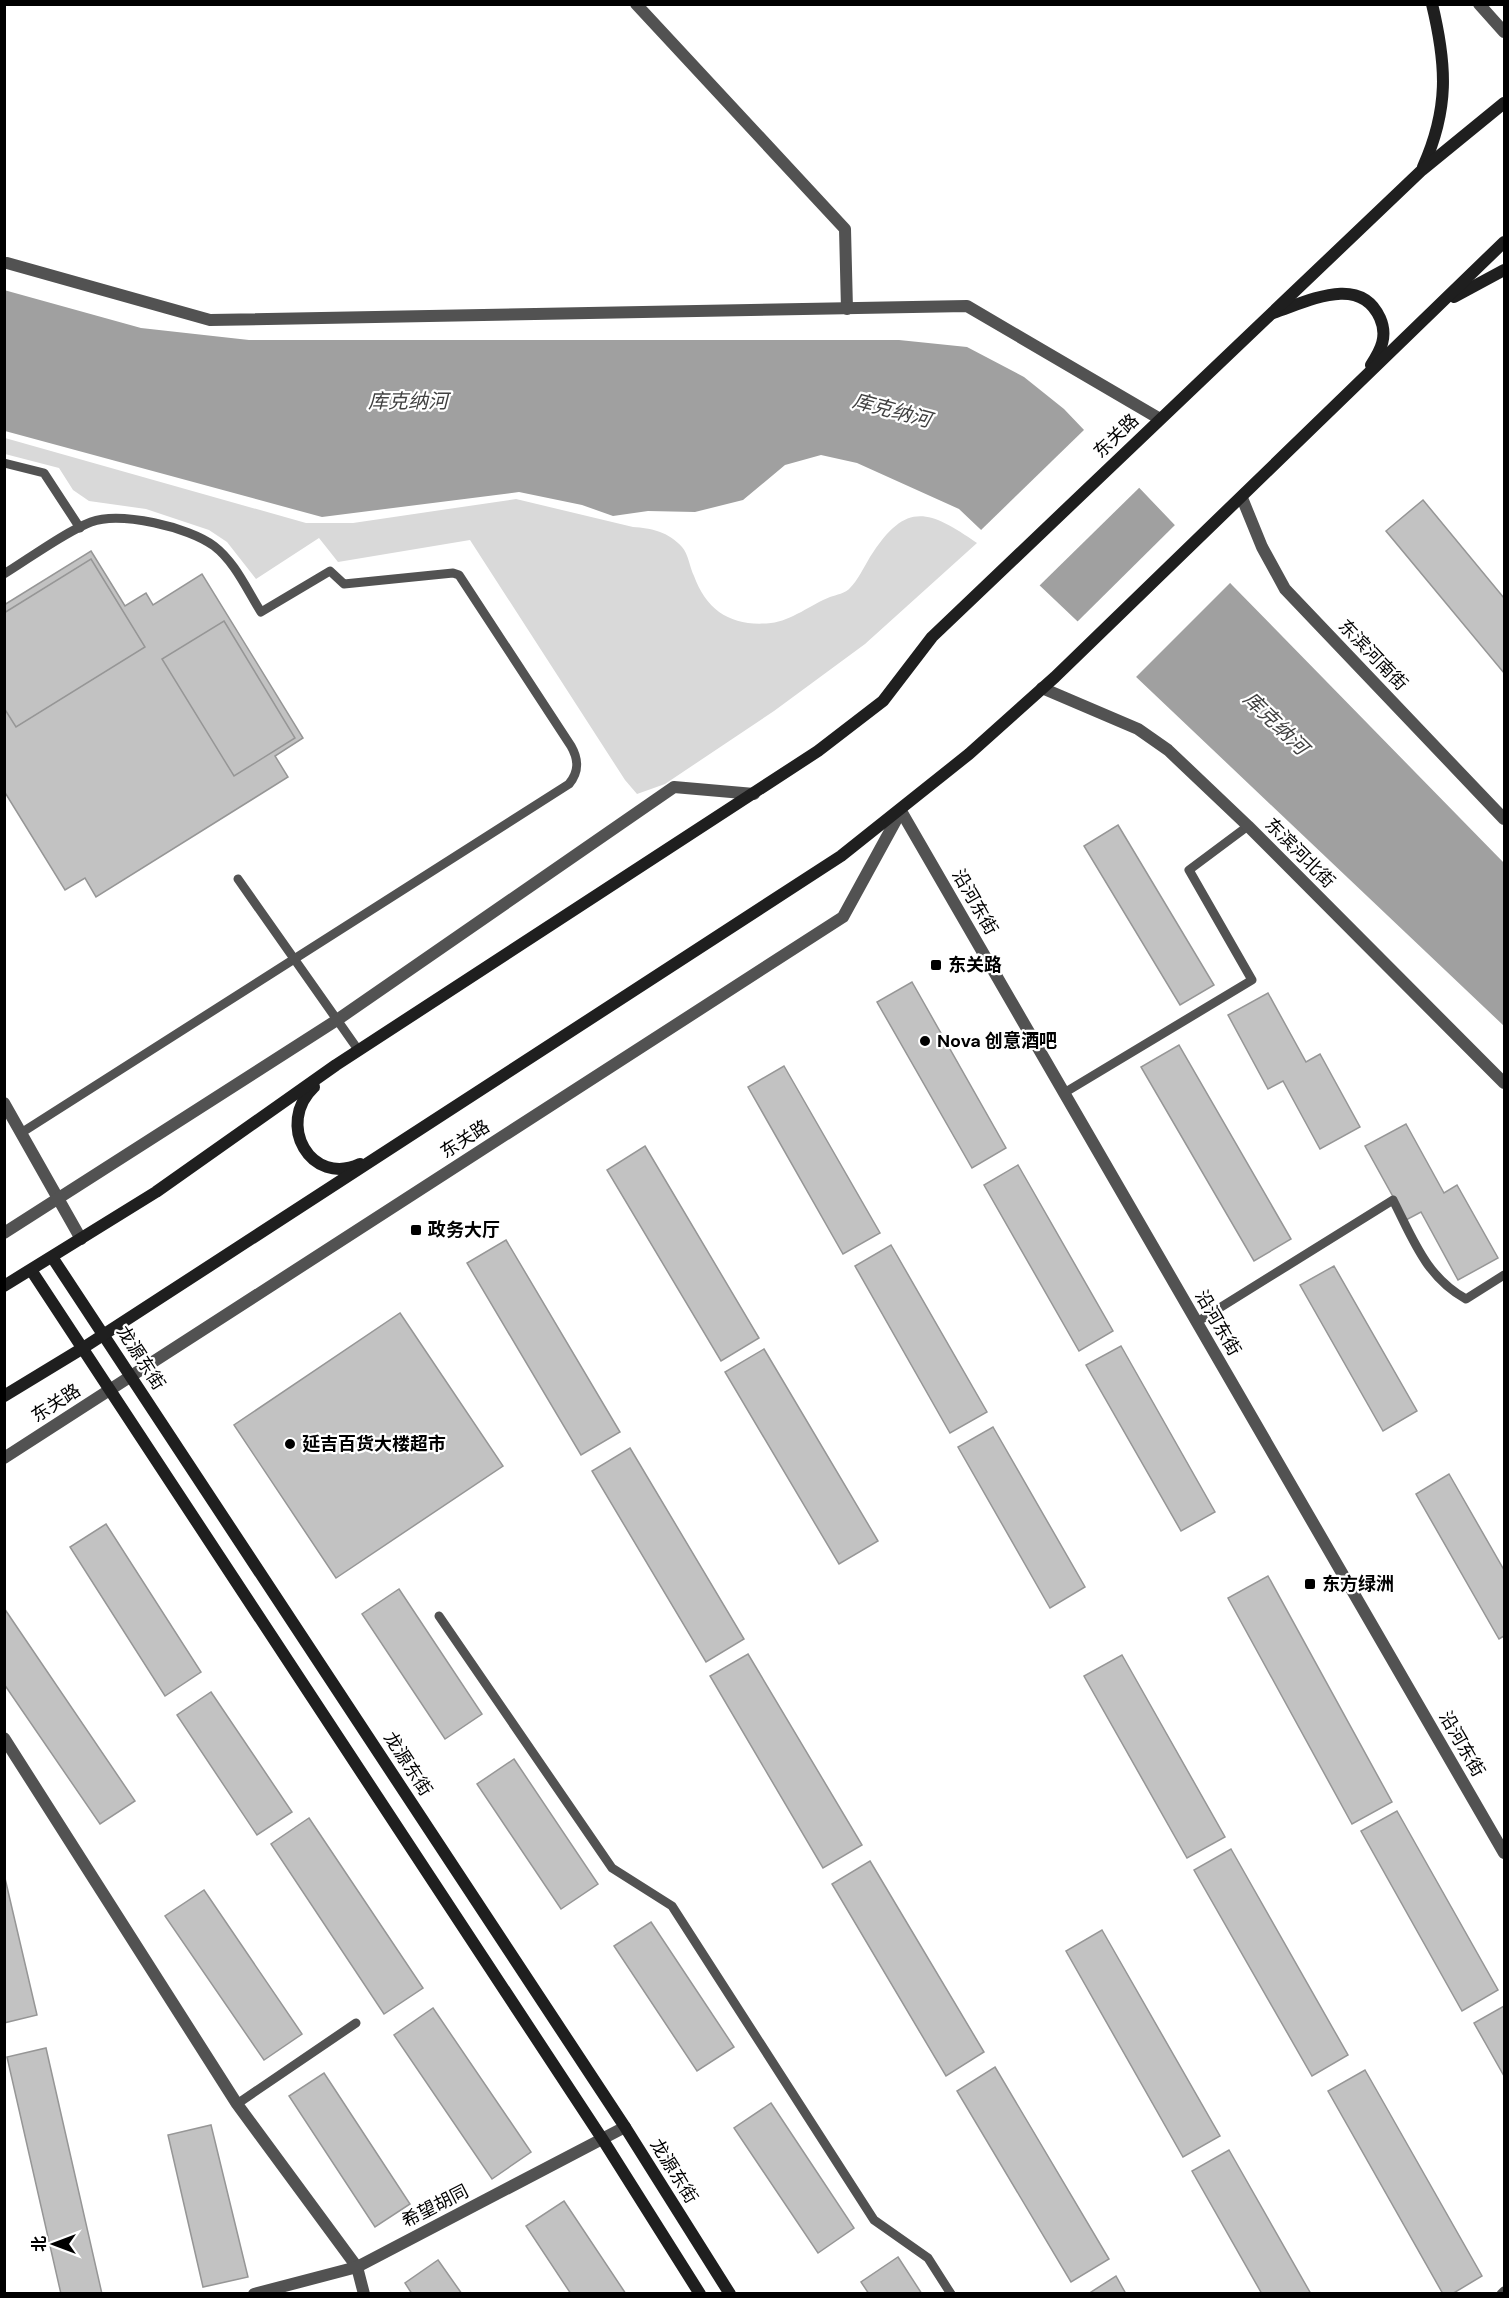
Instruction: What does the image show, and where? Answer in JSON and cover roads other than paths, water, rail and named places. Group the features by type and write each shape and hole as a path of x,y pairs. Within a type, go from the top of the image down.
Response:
{"main road":[{"path":"1422,170 1434,142 1443,107 1443,73 1432,4"},
{"name":"东关路","path":"4,1286 156,1192 336,1065 754,794 883,701 932,637 1422,170 1504,103"},
{"name":"东关路","path":"4,1396 104,1335 841,856 901,811 1055,677 1224,516 1504,242"},
{"path":"1440,305 1504,270"},
{"path":"1270,314 1335,293 1352,294 1368,302 1380,318 1384,337 1381,350 1357,386"},
{"path":"336,1065 304,1096 298,1109 296,1124 298,1138 305,1151 327,1166 341,1169 355,1167 378,1156"},
{"name":"龙源东街","path":"52,1257 625,2127 730,2294"},
{"path":"31,1270 603,2140 700,2294"}],"street":[{"path":"636,4 845,229 847,309"},
{"path":"1479,4 1504,32"},
{"path":"7,263 210,320 967,306 1160,419"},
{"name":"东滨河南街","path":"1242,498 1262,547 1285,589 1504,819"},
{"name":"东滨河北街","path":"1042,688 1138,729 1168,750 1248,826 1504,1083"},
{"path":"4,1233 337,1020 674,787 754,794"},
{"name":"沿河东街","path":"901,811 1504,1853"},
{"name":"东关路","path":"4,1458 843,917 901,811"},
{"path":"4,1103 81,1239"},
{"path":"4,1738 237,2104 357,2267 364,2294"},
{"name":"希望胡同","path":"254,2294 357,2267 625,2127"}],"lane":[{"path":"4,463 44,472 80,528"},
{"path":"4,574 80,528 104,518 131,518 201,538 227,559 261,612 330,571 344,584 453,573 459,576 575,753 577,770 569,784 21,1133"},
{"path":"1064,1093 1252,980 1189,870 1248,826"},
{"path":"238,879 359,1051"},
{"path":"1197,1322 1393,1200 1428,1269 1455,1293 1467,1299 1504,1275"},
{"path":"439,1616 612,1868 672,1905 874,2220 928,2258 951,2294"},
{"path":"237,2104 356,2023"}],"water":[{"name":"库克纳河","path":"4,290 141,328 249,340 899,340 967,347 1024,377 1064,409 1233,586 1504,863 1504,1026 959,509 857,463 821,455 785,465 743,500 695,512 648,511 613,516 582,505 519,492 322,517 5,431"}],"place":[{"name":"东关路","path":"936,965"},
{"name":"Nova 创意酒吧","path":"925,1041"},
{"name":"政务大厅","path":"416,1230"},
{"name":"延吉百货大楼超市","path":"290,1444"},
{"name":"东方绿洲","path":"1310,1584"}]}
